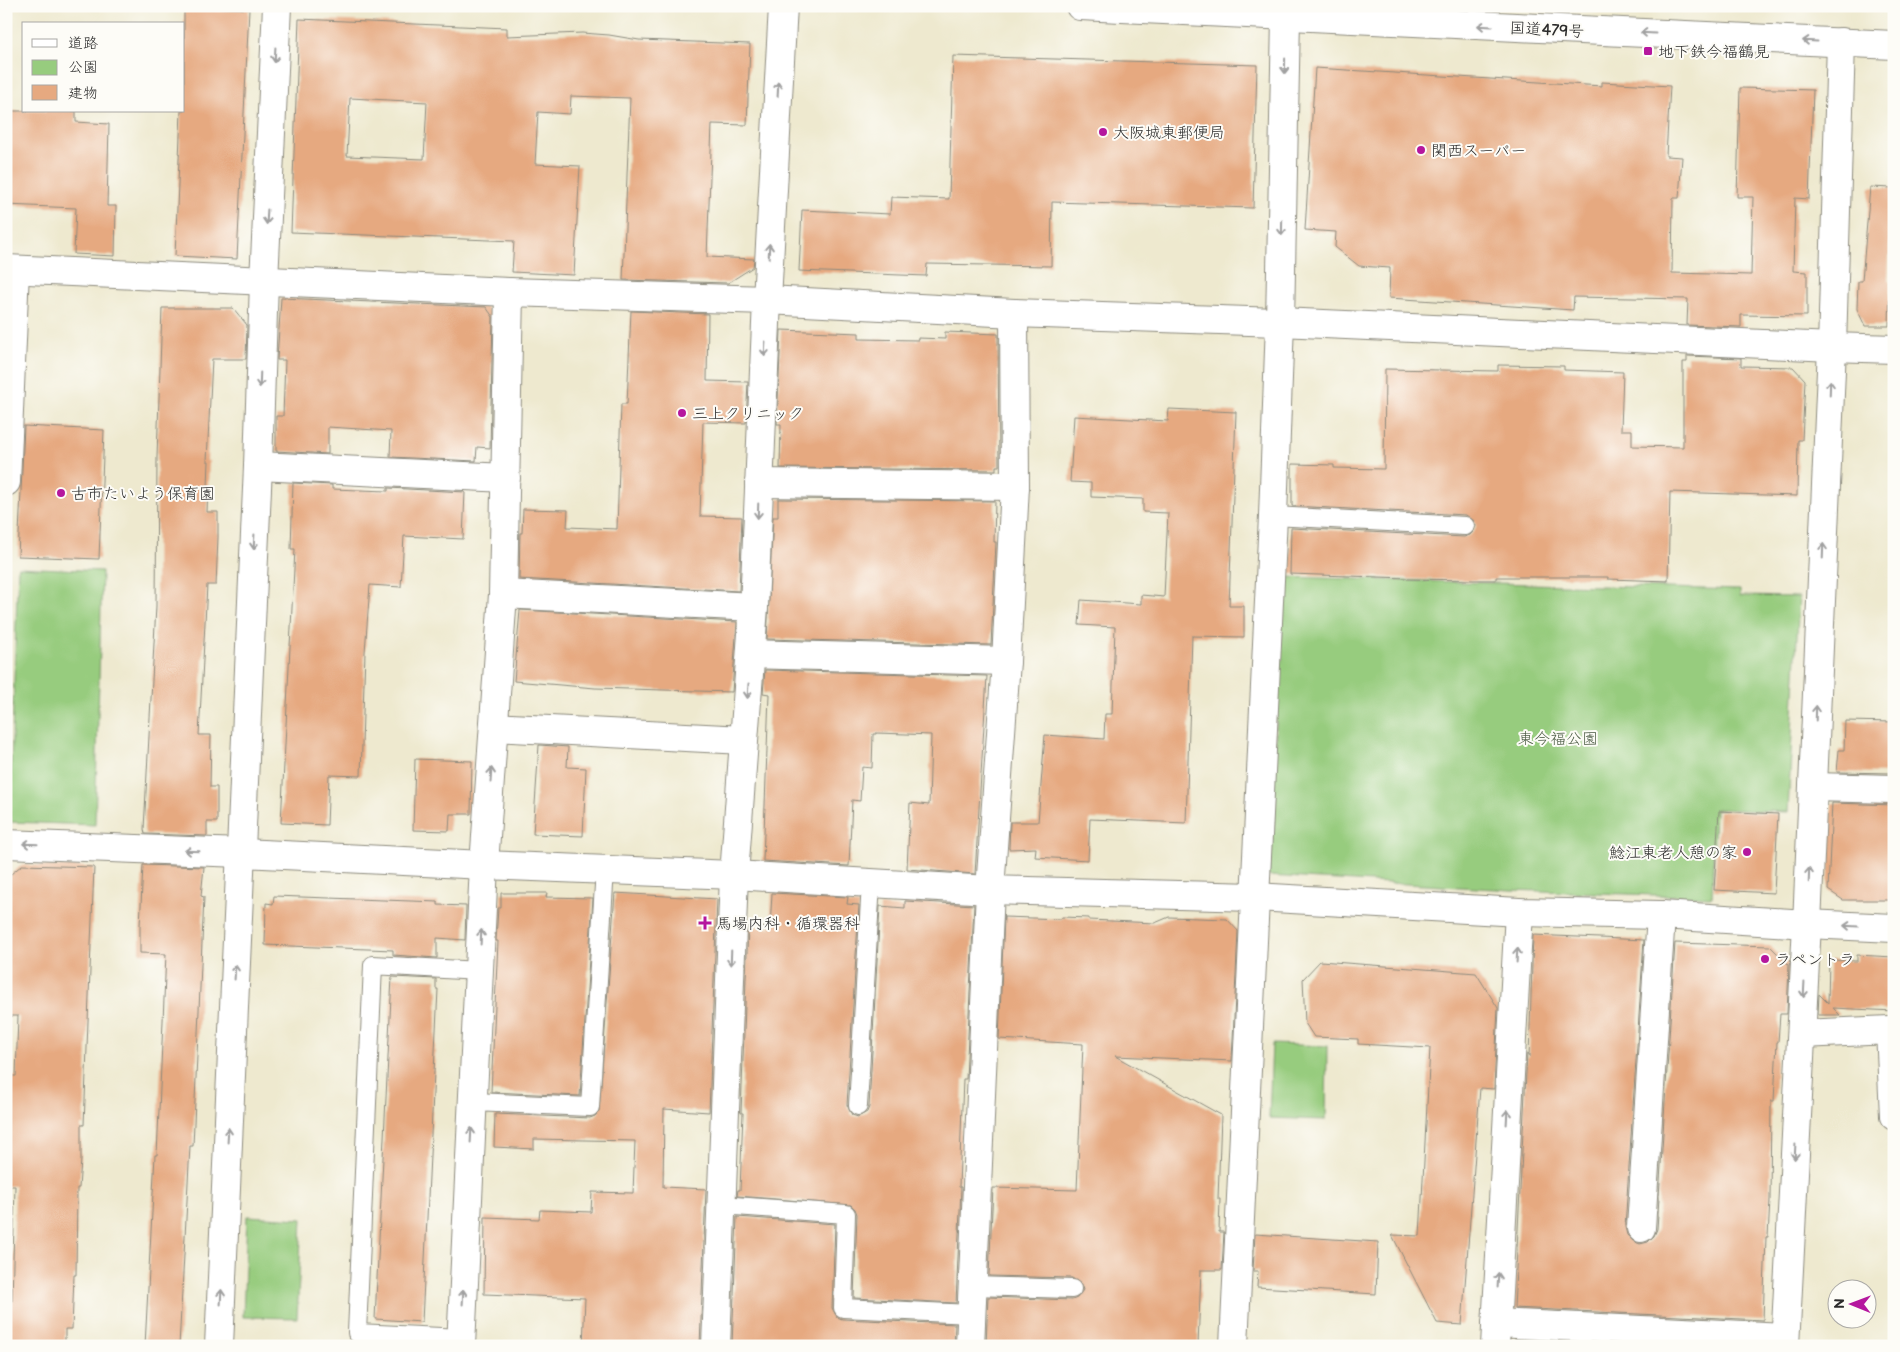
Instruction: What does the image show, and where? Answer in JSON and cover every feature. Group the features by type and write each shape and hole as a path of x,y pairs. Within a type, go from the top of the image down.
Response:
{"main road":[{"path":"219,1346 277,6"},
{"path":"716,1346 734,875 754,607 767,300 783,6"},
{"name":"国道479号","path":"1080,6 1894,45"},
{"path":"1234,1346 1273,516 1280,322 1286,17"},
{"path":"1519,912 1495,1334 1785,1341 1802,1034 1832,347 1841,42"},
{"path":"6,482 10,269 509,292 767,300 1014,313 1280,322 1894,349"},
{"path":"461,1342 484,866 503,594 509,292"},
{"path":"970,1346 990,890 1006,661 1015,486 1014,313"},
{"path":"258,466 506,478"},
{"path":"759,483 1015,486"},
{"path":"503,594 754,607"},
{"path":"751,654 1006,661"},
{"path":"494,727 744,740"},
{"path":"1813,787 1894,789"},
{"path":"6,844 241,853 484,866 734,875 990,890 1256,897 1519,912 1661,915 1894,928"},
{"path":"1641,1228 1661,915"},
{"path":"1802,1034 1890,1030 1894,1116"}],"lane":[{"path":"1273,516 1465,526"},
{"path":"472,1102 590,1107 605,869"},
{"path":"858,1106 871,884"},
{"path":"461,1342 357,1333 373,975 374,966 479,971"},
{"path":"721,1206 846,1214 843,1308 972,1314"},
{"path":"973,1286 1072,1289"}],"green space":[{"path":"18,567 102,571 95,825 9,822"},
{"name":"東今福公園","path":"1284,577 1740,590 1740,596 1799,597 1788,812 1715,809 1712,897 1511,890 1268,876"},
{"path":"1272,1044 1327,1046 1326,1120 1269,1118"},
{"path":"247,1216 302,1219 297,1318 243,1317"}],"building":[{"path":"184,6 249,9 237,259 175,256 181,112 185,112"},
{"path":"299,19 507,28 507,36 582,33 639,40 750,44 747,125 712,124 707,257 754,259 753,267 728,283 623,280 630,98 571,96 570,114 538,112 535,164 580,166 574,275 512,272 514,241 291,232","holes":["350,98 427,102 424,159 347,156"]},
{"path":"953,56 1257,65 1253,208 1052,202 1051,266 927,264 926,276 799,271 802,210 890,214 891,197 949,199"},
{"path":"1315,68 1602,86 1602,82 1670,86 1666,156 1682,157 1679,198 1673,198 1672,273 1751,275 1753,197 1737,197 1740,88 1813,90 1809,199 1795,198 1793,271 1807,272 1807,316 1741,315 1741,327 1687,325 1688,299 1574,297 1573,310 1389,298 1390,268 1359,266 1335,247 1336,232 1305,230"},
{"path":"6,111 76,112 76,122 109,124 107,206 116,206 115,256 74,254 76,208 6,205"},
{"path":"1870,187 1892,188 1888,281 1890,281 1889,326 1865,326 1857,309 1858,281 1862,281"},
{"path":"281,298 486,307 493,317 490,448 477,447 476,461 390,457 391,431 328,427 328,454 276,451 276,416 283,416 285,360 277,360"},
{"path":"162,308 233,308 247,325 246,359 212,359 207,461 209,461 207,512 218,512 218,537 216,585 207,585 199,735 211,735 210,787 217,787 217,822 207,822 207,836 145,834 144,829 156,606 157,457"},
{"path":"631,311 708,314 707,381 748,382 746,423 703,422 700,516 742,517 739,591 519,579 520,533 522,533 523,509 568,510 567,527 617,529 621,404 627,404"},
{"path":"781,330 859,333 859,339 945,339 945,332 998,334 999,466 996,466 996,470 780,468 781,424 777,424"},
{"path":"1687,356 1741,358 1741,366 1793,367 1805,380 1802,440 1798,440 1797,496 1670,492 1668,581 1608,579 1608,577 1496,577 1496,580 1473,580 1290,574 1291,528 1464,537 1474,531 1476,526 1474,521 1466,515 1292,506 1292,464 1334,465 1334,468 1384,469 1385,369 1498,371 1498,365 1564,366 1564,370 1623,372 1621,430 1632,430 1632,446 1683,447 1683,362 1687,362"},
{"path":"1169,409 1236,412 1229,606 1244,606 1244,637 1192,636 1186,823 1090,819 1088,860 1035,857 1036,848 1009,849 1010,822 1038,822 1045,735 1104,739 1105,714 1112,714 1115,627 1079,625 1081,600 1141,604 1141,595 1164,597 1168,513 1143,512 1143,499 1091,497 1091,483 1070,482 1074,416 1168,421"},
{"name":"古市たいよう保育園","path":"24,426 104,430 99,559 18,556"},
{"path":"293,483 332,485 332,489 388,491 388,488 465,492 463,539 404,536 401,587 370,585 365,652 361,776 329,775 327,825 281,823 295,549 291,549"},
{"path":"778,499 995,501 994,542 996,542 991,645 767,639 773,517 778,517"},
{"path":"520,610 737,622 732,692 595,688 514,681"},
{"path":"765,670 987,676 975,874 907,869 910,803 929,805 931,735 873,734 872,768 862,767 860,801 852,800 849,866 763,861 769,694 763,693"},
{"path":"1845,721 1894,722 1894,773 1837,772 1839,750 1844,750"},
{"path":"539,745 568,747 567,767 586,768 583,836 533,834"},
{"path":"415,759 472,761 471,814 450,814 449,831 413,830"},
{"path":"1832,803 1894,805 1894,900 1843,900 1828,890"},
{"name":"鯰江東老人憩の家","path":"1719,811 1778,814 1774,893 1714,890"},
{"path":"22,865 94,867 84,1125 81,1125 81,1160 79,1188 77,1188 76,1275 74,1275 72,1329 65,1329 65,1346 6,1346 8,1301 12,1301 15,1186 6,1186 6,1076 16,1076 18,1016 6,1016 6,878"},
{"path":"143,865 204,867 201,896 204,897 193,1146 190,1146 179,1346 145,1346 155,1155 157,1155 166,954 140,953"},
{"path":"501,893 547,893 546,897 593,898 580,1096 491,1092 498,941 496,941 498,908 501,908"},
{"path":"615,893 717,899 709,1112 664,1109 663,1187 706,1189 700,1346 583,1346 585,1298 484,1294 485,1217 539,1219 540,1210 591,1212 592,1192 633,1193 635,1141 534,1139 534,1149 494,1147 495,1114 590,1118 599,1112"},
{"path":"772,893 848,897 847,904 859,905 847,1105 852,1115 858,1117 867,1112 869,1107 880,906 905,908 905,901 974,905 966,1079 963,1079 956,1303 854,1298 857,1214 851,1205 737,1196 738,1190 740,1190 748,926 770,928"},
{"path":"274,896 438,902 438,905 466,906 465,940 437,938 437,958 393,955 393,950 265,945 266,903 273,904"},
{"path":"1004,917 1089,918 1089,920 1155,923 1169,917 1227,919 1238,931 1232,1061 1115,1056 1221,1115 1218,1199 1220,1199 1219,1232 1224,1232 1222,1270 1201,1270 1198,1346 986,1346 988,1297 1072,1300 1077,1298 1083,1290 1081,1284 1072,1278 989,1276 993,1188 1077,1190 1083,1044 999,1039"},
{"path":"1533,935 1644,940 1625,1227 1627,1235 1633,1241 1640,1244 1648,1242 1654,1236 1657,1229 1675,943 1770,946 1789,965 1787,1014 1780,1014 1774,1101 1771,1101 1770,1200 1768,1237 1766,1237 1763,1320 1514,1308 1527,1054 1529,1057"},
{"path":"1857,955 1894,957 1894,1011 1833,1008 1840,1015 1818,1015 1819,994 1828,1003 1829,960 1857,961"},
{"path":"1320,961 1476,973 1498,1008 1494,1089 1480,1088 1462,1325 1437,1323 1392,1235 1420,1236 1430,1048 1358,1044 1358,1039 1314,1037 1305,1023 1303,979"},
{"path":"392,977 436,979 436,989 438,989 422,1322 375,1319"},
{"path":"737,1217 835,1224 832,1308 837,1317 842,1319 955,1324 954,1346 732,1346"},
{"path":"1255,1234 1378,1242 1376,1294 1257,1287 1258,1271 1253,1271"},
{"path":"1514,1340 1643,1346 1514,1346"}],"place":[{"name":"地下鉄今福鶴見","path":"1648,51"},
{"name":"大阪城東郵便局","path":"1103,132"},
{"name":"関西スーパー","path":"1421,150"},
{"name":"三上クリニック","path":"682,413"},
{"name":"古市たいよう保育園","path":"61,493"},
{"name":"鯰江東老人憩の家","path":"1747,852"},
{"name":"馬場内科・循環器科","path":"705,923"},
{"name":"ラペントラ","path":"1765,959"}]}
